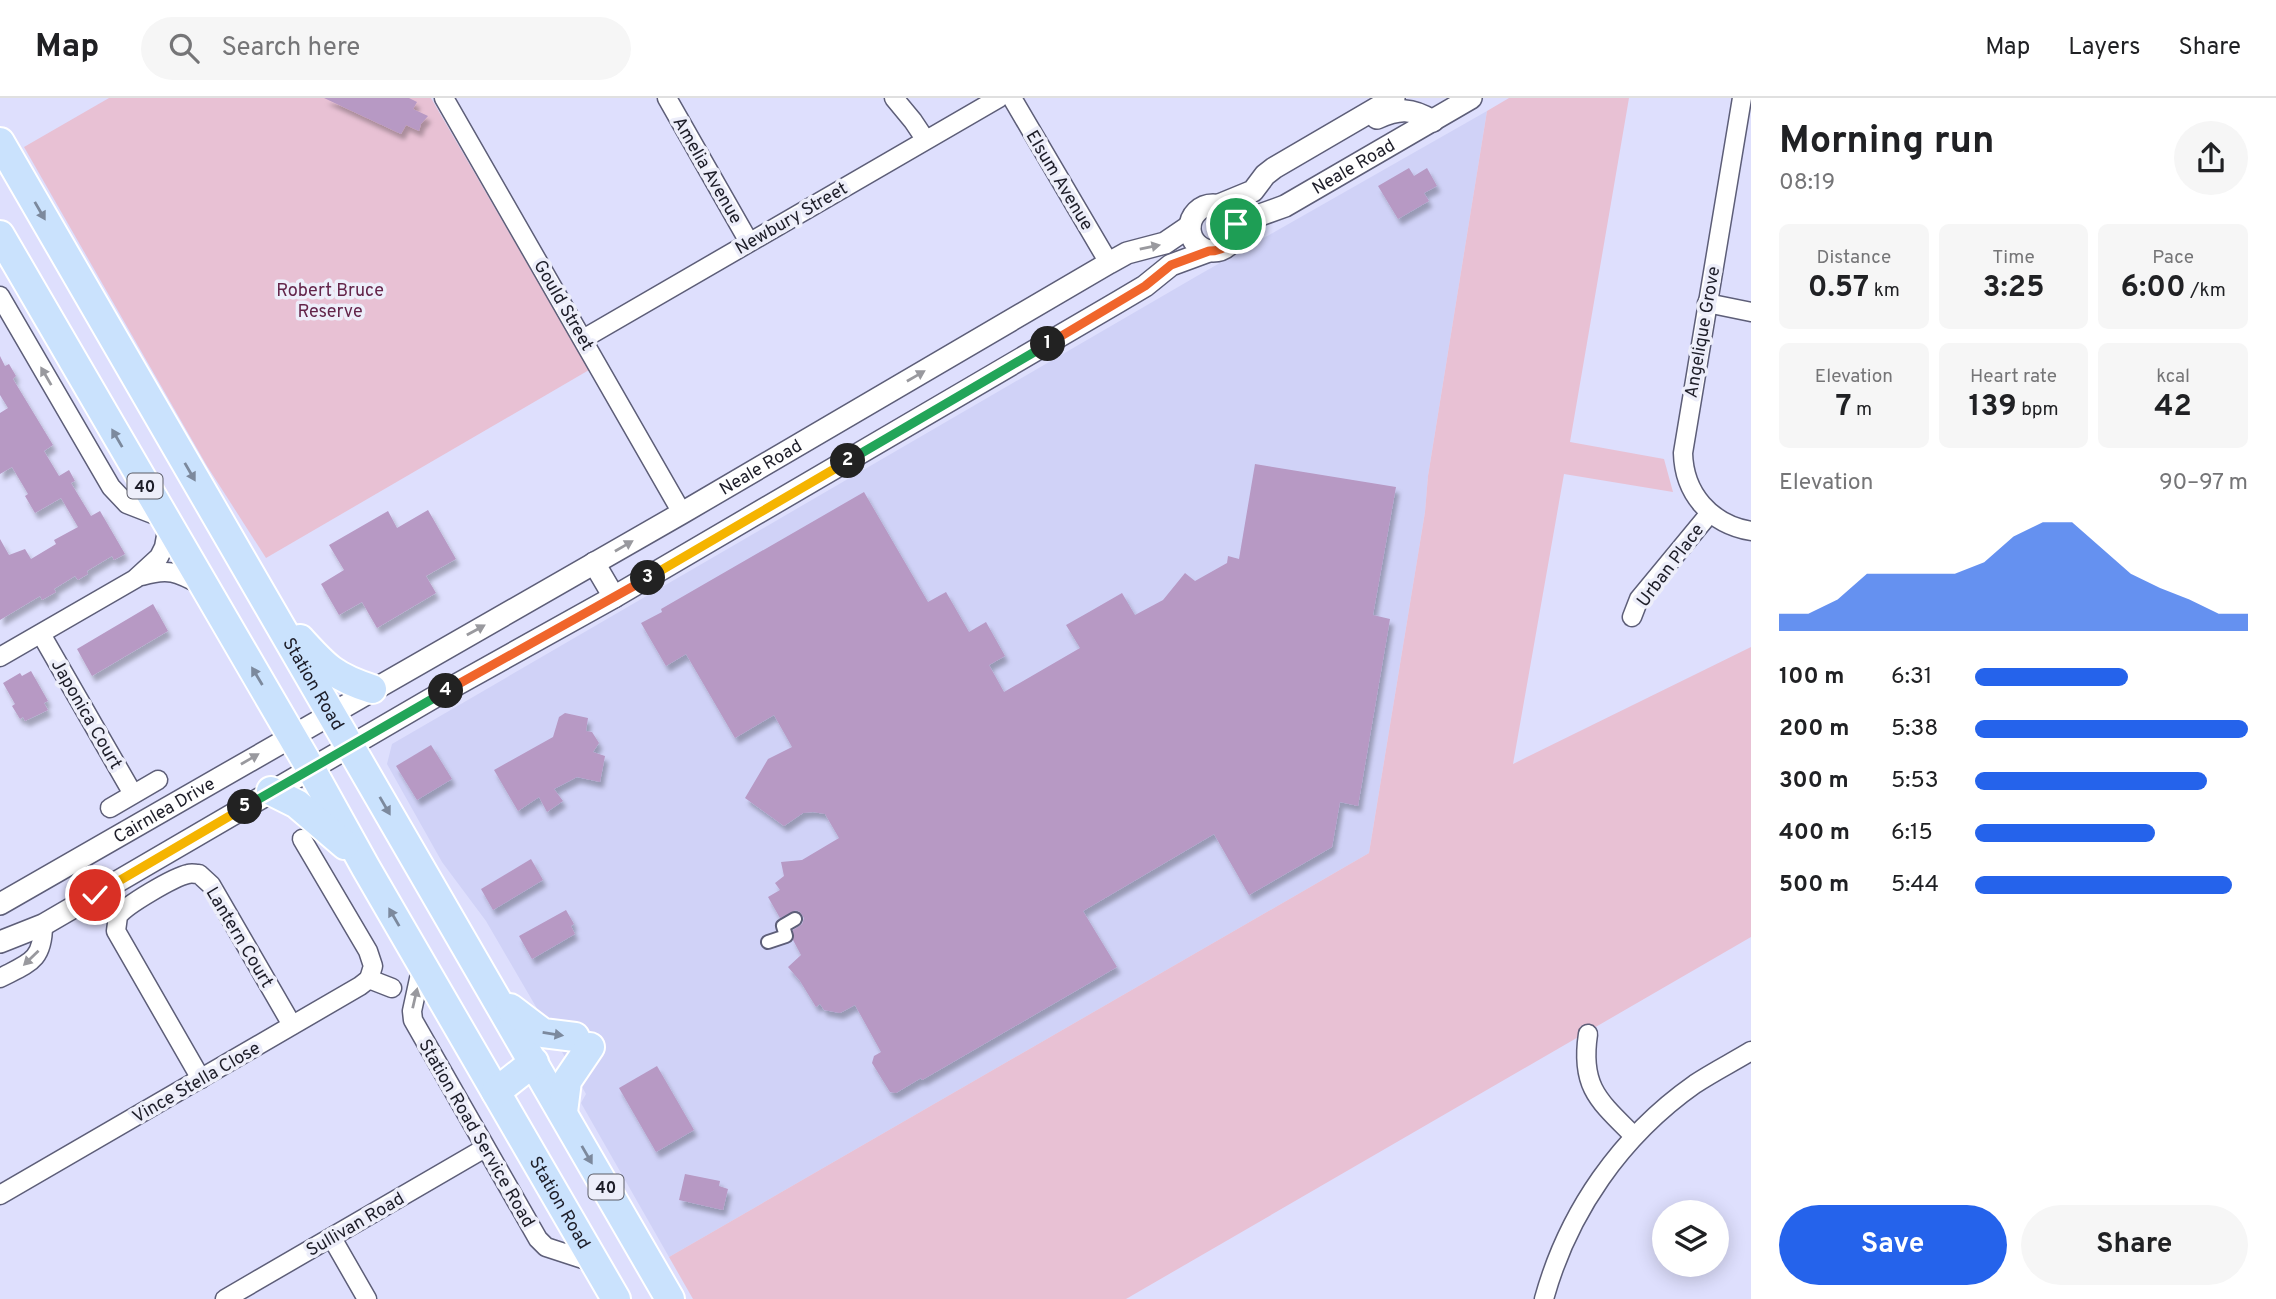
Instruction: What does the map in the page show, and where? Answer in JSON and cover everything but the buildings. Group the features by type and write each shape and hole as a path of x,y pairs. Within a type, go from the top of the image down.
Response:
{"main road":[{"name":"Station Road","path":"0,142 670,1299"},
{"name":"Station Road","path":"0,235 616,1299"},
{"path":"268,603 332,672 342,679 372,689"},
{"path":"271,791 297,804 316,819 340,839 366,868"},
{"path":"495,994 543,1033 583,1042 568,1081 563,1112"},
{"path":"496,1092 538,1068"}],"street":[{"name":"Gould Street","path":"444,98 682,513"},
{"name":"Amelia Avenue","path":"667,98 749,242"},
{"name":"Newbury Street","path":"583,339 999,98"},
{"name":"Elsum Avenue","path":"1012,98 1109,263"},
{"path":"1209,251 1200,247 1191,236 1190,226 1198,210 1208,205 1219,205 1253,191 1265,175 1394,98"},
{"name":"Neale Road","path":"1236,232 1249,219 1284,206 1471,98"},
{"name":"Angelique Grove","path":"1742,98 1744,130 1707,303 1683,453 1685,474 1693,494 1710,513 1728,525 1751,531"},
{"path":"896,102 913,121 920,143"},
{"path":"1307,148 1393,111 1419,112 1433,121"},
{"path":"0,942 43,925 271,791 614,597 1145,286 1171,265 1226,247 1232,242 1236,232 1235,220 1219,205"},
{"name":"Neale Road","path":"331,713 682,513 1109,263 1127,253 1165,243 1190,226"},
{"path":"0,296 111,487 127,504 166,521 164,547 159,557 135,579"},
{"path":"1707,303 1751,312"},
{"path":"864,406 883,440"},
{"name":"Urban Place","path":"1632,617 1639,599 1710,513"},
{"path":"594,563 614,597"},
{"path":"0,657 135,579 159,571 169,571 203,586"},
{"name":"Japonica Court","path":"41,634 133,794"},
{"name":"Cairnlea Drive","path":"0,904 331,713"},
{"path":"110,808 158,780"},
{"path":"302,839 368,951 373,967 369,979 392,988"},
{"name":"Lantern Court","path":"201,1079 116,930 118,916 128,906 178,878 187,874 199,874 211,885 292,1026"},
{"path":"768,942 786,936 783,926 795,919"},
{"path":"0,978 36,956 43,945 43,925"},
{"name":"Station Road Service Road","path":"422,965 412,1011 413,1020 485,1148 545,1247 595,1263"},
{"name":"Vince Stella Close","path":"0,1195 369,979"},
{"path":"1588,1034 1585,1067 1593,1090 1634,1136"},
{"path":"1544,1299 1556,1261 1575,1218 1604,1172 1634,1136 1698,1082 1751,1051"},
{"name":"Sullivan Road","path":"225,1299 485,1148"},
{"path":"332,1238 367,1299"}],"shaded area":[{"path":"1487,111 1369,853 669,1257 581,1103 586,1094 553,1036 486,921 442,862 387,764 392,744 1197,276"}],"green space":[{"name":"Robert Bruce Reserve","path":"109,98 431,98 589,370 266,558 207,466 24,147"},
{"path":"1509,98 1629,98 1570,442 1664,459 1673,492 1564,474 1513,764 1751,647 1751,937 1126,1299 693,1299 669,1257 1369,853 1487,111"}],"route":[{"path":"95,895 890,436 1145,286 1171,265 1226,247 1232,242 1236,224"}]}
